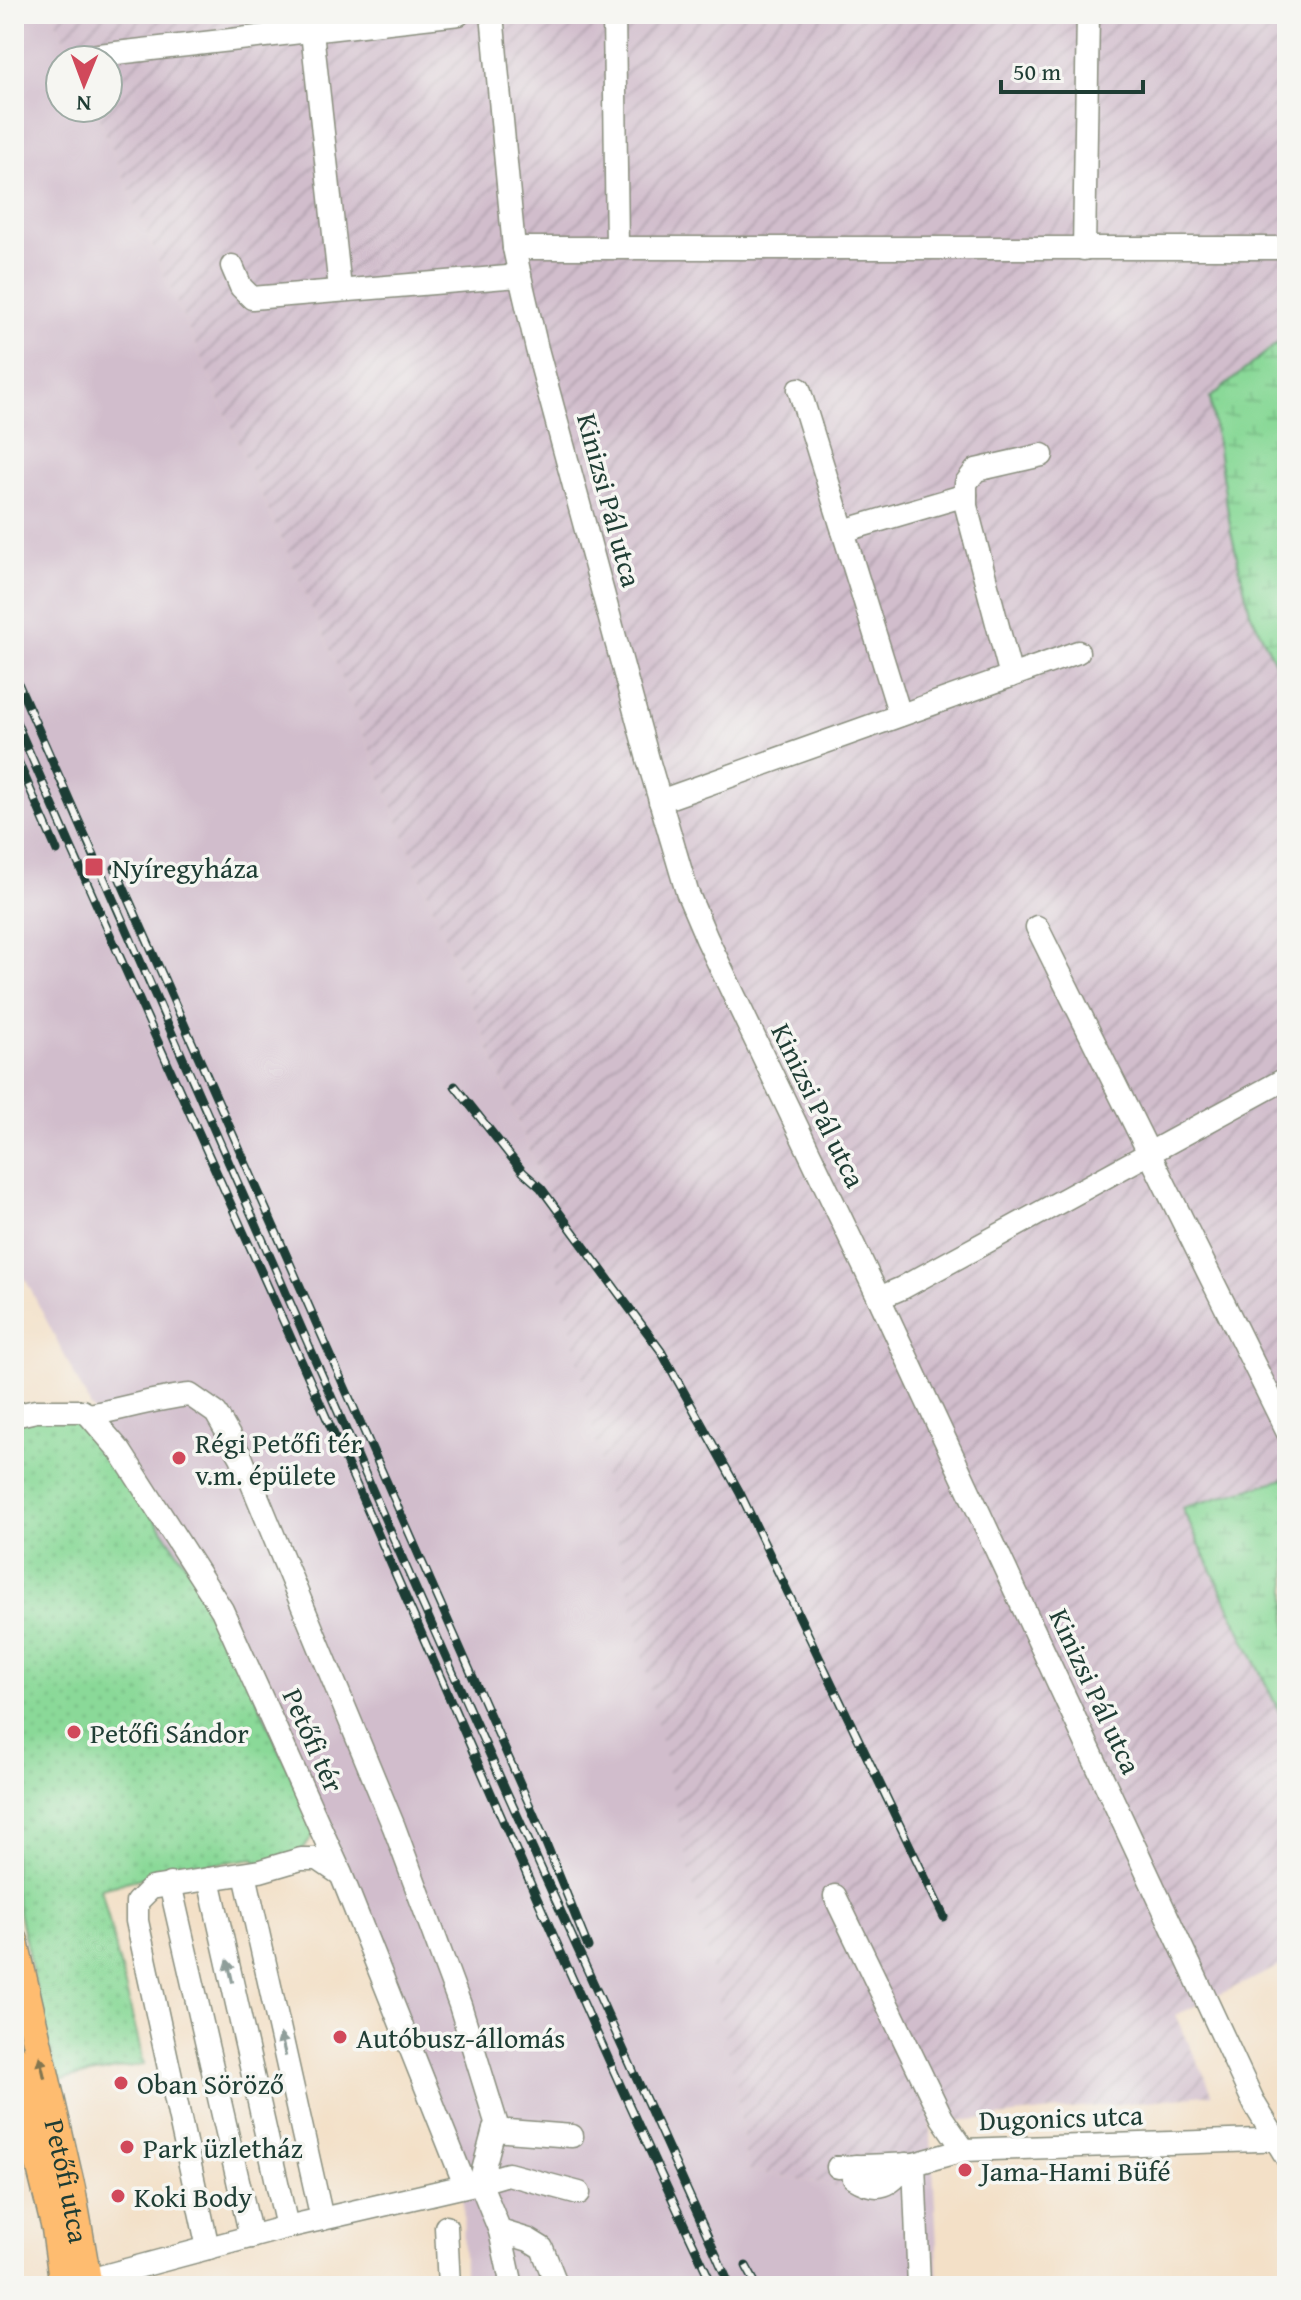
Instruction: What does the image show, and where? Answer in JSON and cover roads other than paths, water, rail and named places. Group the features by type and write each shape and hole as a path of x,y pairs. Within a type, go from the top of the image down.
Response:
{"main road":[{"name":"Petőfi utca","path":"14,1941 81,2237 76,2285"},
{"name":"Petőfi utca","path":"14,2058 56,2229 76,2285"}],"street":[{"path":"124,52 459,14"},
{"name":"Kinizsi Pál utca","path":"492,14 514,248 520,276 537,349 687,892 1255,2105 1283,2146"},
{"path":"614,14 617,247"},
{"path":"1084,249 1088,14"},
{"path":"312,32 340,289"},
{"path":"514,248 1287,248"},
{"path":"232,266 241,287 252,298 520,276"},
{"path":"799,389 900,715"},
{"path":"1011,676 966,506 966,483 976,470 1042,455"},
{"path":"843,531 966,495"},
{"path":"660,801 1078,652"},
{"path":"1037,927 1287,1431"},
{"path":"879,1298 1287,1078"},
{"path":"14,1416 36,1411 82,1411 89,1415 131,1408 164,1397 190,1395 216,1413 231,1437 394,1827 460,2005 496,2122 472,2184"},
{"name":"Petőfi tér","path":"89,1415 120,1451 222,1610 341,1874 472,2184 500,2231 512,2286"},
{"path":"301,1859 322,1832"},
{"path":"208,2248 137,1921 137,1902 151,1888 245,1874 301,1859 318,1859 341,1874"},
{"path":"245,1874 322,2219"},
{"path":"209,1879 287,2227"},
{"path":"170,1884 251,2237"},
{"path":"835,1896 942,2118 964,2150"},
{"path":"494,2130 572,2136"},
{"name":"Dugonics utca","path":"847,2166 910,2164 964,2150 1283,2146"},
{"path":"910,2164 919,2286"},
{"path":"76,2285 287,2227 508,2174 579,2193"},
{"path":"446,2227 449,2286"},
{"path":"500,2231 529,2240 542,2248 557,2286"}],"railway":[{"path":"14,674 434,1629 730,2286"},
{"path":"14,717 573,1980 713,2286"},
{"path":"14,752 57,851"},
{"path":"115,868 541,1831 588,1947"},
{"path":"455,1086 523,1172 541,1188 661,1351 740,1493 944,1917"},
{"path":"746,2266 757,2286"}],"place":[{"name":"Nyíregyháza","path":"94,867"},
{"name":"Régi Petőfi tér v.m. épülete","path":"179,1458"},
{"name":"Petőfi Sándor","path":"74,1732"},
{"name":"Autóbusz-állomás","path":"340,2037"},
{"name":"Oban Söröző","path":"121,2083"},
{"name":"Park üzletház","path":"127,2147"},
{"name":"Jama-Hami Büfé","path":"965,2170"},
{"name":"Koki Body","path":"118,2196"}]}
